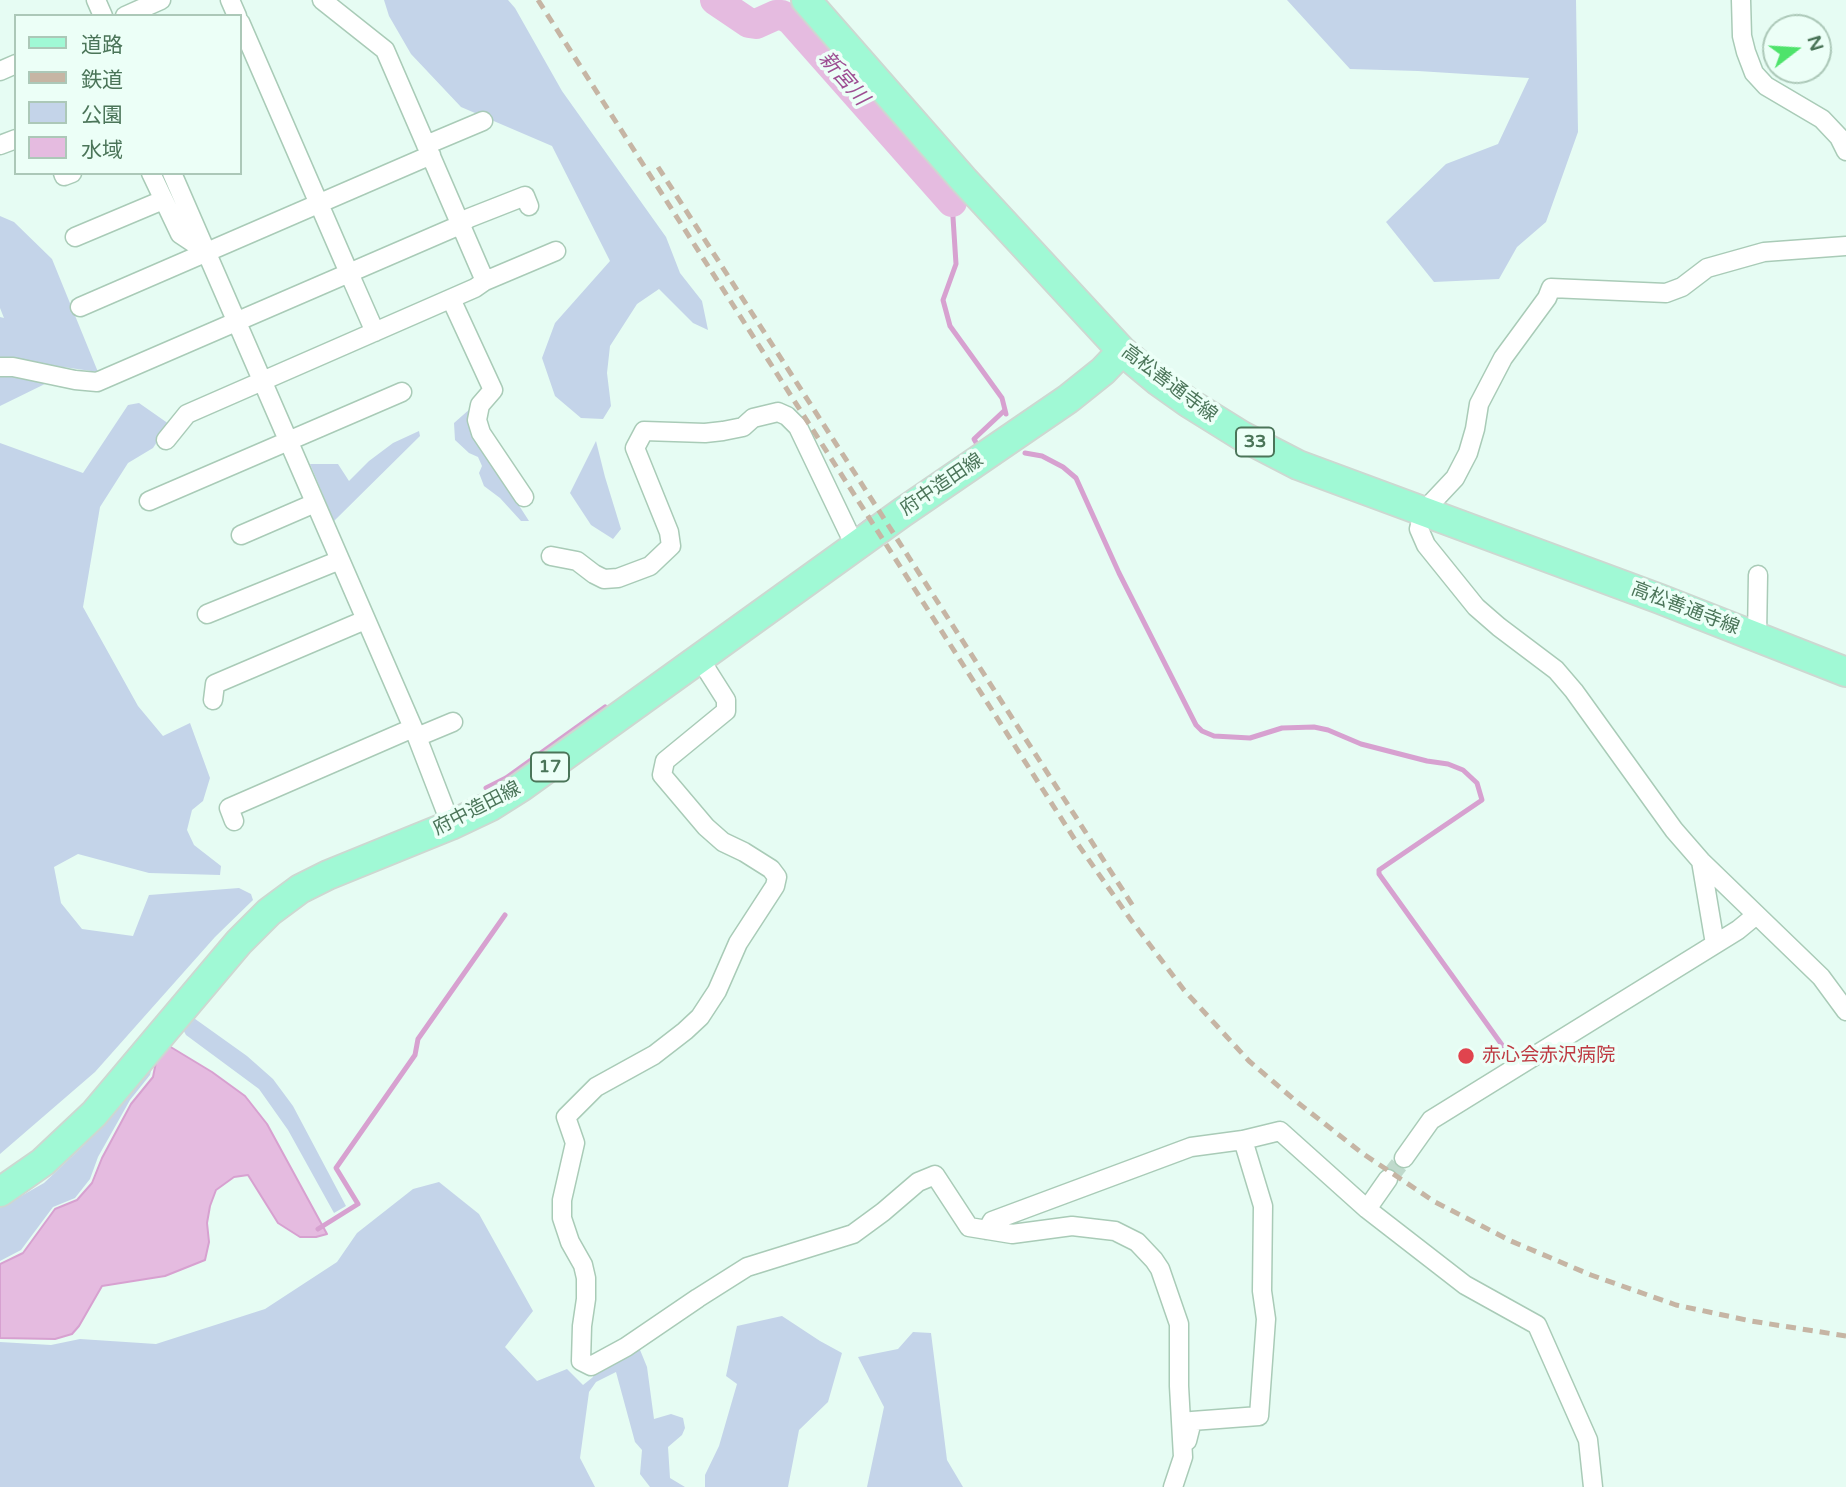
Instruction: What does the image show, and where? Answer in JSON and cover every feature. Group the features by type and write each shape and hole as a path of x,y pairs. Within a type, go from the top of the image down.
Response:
{"main road":[{"name":"高松善通寺線","path":"806,0 963,179 1122,351 1189,403 1242,436 1298,465 1660,599 1846,672"},
{"name":"府中造田線","path":"0,1192 43,1162 94,1114 239,942 269,912 300,889 452,825 491,806 531,780 855,546 1068,399 1103,371 1122,351"}],"street":[{"path":"130,14 161,0"},
{"path":"322,0 385,50 485,281"},
{"path":"1741,0 1742,36 1754,73 1766,86 1822,119 1839,137 1846,151"},
{"path":"242,27 374,332"},
{"path":"80,307 319,204 483,121"},
{"path":"152,175 180,234 207,252"},
{"path":"173,175 415,733 452,825"},
{"path":"0,367 97,382 460,225 469,218 525,196 529,206"},
{"path":"75,237 163,200"},
{"path":"1846,246 1764,252 1707,268 1682,287 1667,293 1551,288 1547,298 1503,358 1479,404 1468,453 1455,478 1423,512 1419,529 1426,545 1476,607 1556,670 1574,691 1674,830 1701,861 1821,977 1846,1011"},
{"path":"166,440 187,414 556,251"},
{"path":"451,299 493,390 480,405 477,420 481,433 524,497"},
{"path":"149,501 402,392"},
{"path":"551,556 577,561 604,579 618,578 650,566 671,546 669,532 635,448 644,431 723,432 743,427 753,418 778,412 787,416 798,427 855,546"},
{"path":"241,535 315,503"},
{"path":"207,614 340,560"},
{"path":"1757,637 1758,575"},
{"path":"213,700 215,684 365,620"},
{"path":"700,659 726,700 726,710 665,761 662,775 706,827 723,842 771,869 777,877 775,886 738,943 717,991 700,1017 654,1055 596,1087 566,1117 575,1143 562,1200 562,1218 586,1278 581,1362 591,1366 626,1347 747,1268 853,1234 918,1182 935,1175 968,1227 1012,1234 1080,1227 1115,1231 1137,1242 1154,1259 1179,1324 1178,1387 1183,1457"},
{"path":"233,821 229,807 415,733 453,722"},
{"path":"1701,861 1715,944"},
{"path":"1404,1158 1431,1120 1738,930 1755,916"},
{"path":"987,1230 992,1221 1191,1147 1242,1140 1280,1131 1367,1209 1465,1284 1536,1325 1588,1440 1593,1487"},
{"path":"1173,1487 1192,1421 1259,1416 1266,1319 1262,1291 1263,1206 1242,1140"},
{"path":"1367,1209 1388,1179"}],"green space":[{"path":"384,0 508,0 562,91 666,237 680,273 702,301 708,330 693,323 659,289 637,304 610,346 607,373 611,406 603,419 581,418 555,396 542,358 555,323 610,261 552,146 461,107 411,54 389,16"},
{"path":"1287,0 1576,0 1578,132 1546,222 1517,247 1499,279 1434,282 1386,222 1446,164 1498,144 1529,78 1350,69"},
{"path":"0,216 14,222 52,259 98,372 0,358 0,317 4,318 0,308"},
{"path":"11,374 51,381 0,406 0,375"},
{"path":"139,403 169,424 153,448 128,463 100,507 83,607 138,706 163,736 190,723 210,778 203,801 192,810 187,830 194,845 221,866 220,875 149,873 78,854 54,867 61,903 82,929 133,936 149,895 239,888 251,894 253,900 215,937 95,1072 0,1154 0,443 83,473 128,405"},
{"path":"471,408 529,521 521,521 500,498 484,486 479,473 482,466 478,457 469,453 455,440 454,423"},
{"path":"419,431 420,436 334,521 310,464 338,464 349,481 393,443"},
{"path":"596,441 621,529 613,539 591,525 570,493"},
{"path":"191,1016 247,1056 273,1079 293,1106 346,1206 334,1213 288,1130 259,1089 186,1035 181,1026"},
{"path":"153,1064 150,1075 130,1100 98,1157 90,1179 75,1198 53,1207 21,1250 0,1261 0,1208 44,1183 84,1145"},
{"path":"439,1182 479,1214 533,1311 505,1347 537,1381 567,1369 583,1385 593,1377 596,1368 638,1345 647,1367 654,1419 671,1414 683,1418 685,1428 682,1435 668,1447 670,1478 685,1487 650,1487 640,1474 642,1450 635,1442 616,1372 596,1382 589,1392 580,1458 595,1487 0,1487 0,1342 51,1345 80,1339 156,1344 265,1309 337,1262 357,1233 413,1189"},
{"path":"782,1316 842,1353 828,1402 799,1430 788,1487 705,1487 705,1475 719,1446 737,1384 726,1376 737,1326"},
{"path":"913,1332 931,1333 947,1460 963,1487 867,1487 884,1407 858,1357 898,1349"}],"water":[{"path":"169,1046 245,1096 267,1124 327,1234 300,1237 278,1223 248,1175 234,1177 216,1190 210,1206 207,1223 209,1242 205,1260 165,1276 102,1286 72,1334 55,1339 0,1338 0,1264 23,1253 55,1209 77,1200 92,1183 131,1104 153,1077 156,1062"}],"waterway":[{"name":"新宮川","path":"715,0 749,23 756,24 776,15 791,20 952,202"},
{"path":"952,202 956,264 943,300 950,326 1002,398 1006,414"},
{"path":"975,448 978,446 974,439 1005,410"},
{"path":"1025,453 1042,456 1063,467 1076,478 1119,573 1196,725 1202,731 1214,736 1250,738 1282,728 1314,727 1361,744 1448,764 1463,770 1477,783 1482,800 1379,870 1379,874 1515,1063"},
{"path":"854,531 871,518"},
{"path":"486,788 506,778 605,707"},
{"path":"318,1229 358,1204 336,1168 415,1055 418,1039 505,915"}],"tunnel":[{"path":"1388,1179 1404,1158"}],"railway":[{"path":"538,0 1077,843 1184,990 1249,1061 1362,1153 1435,1202 1511,1241 1591,1275 1676,1305 1751,1321 1846,1336"},
{"path":"658,167 1133,906"}],"place":[{"name":"赤心会赤沢病院","path":"1466,1056"}]}
